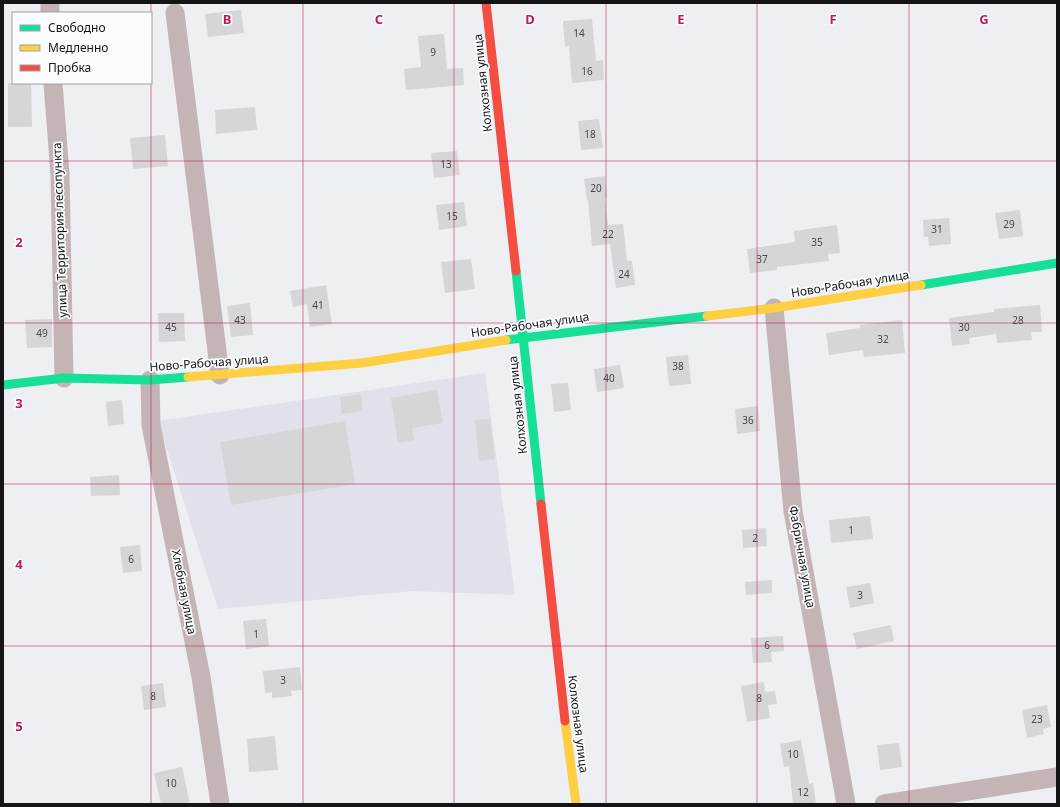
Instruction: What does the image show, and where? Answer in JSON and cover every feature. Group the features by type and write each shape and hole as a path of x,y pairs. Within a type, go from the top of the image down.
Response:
{"street":[{"name":"Колхозная улица","path":"486,3 566,739 576,804"},
{"path":"175,13 220,374"},
{"name":"улица Территория лесопункта","path":"53,84 60,174 64,378"},
{"name":"Ново-Рабочая улица","path":"3,385 64,378 150,380 362,363 523,337 774,308 1057,263"},
{"name":"Фабричная улица","path":"774,308 793,511 846,804"},
{"name":"Хлебная улица","path":"150,380 152,425 201,676 220,804"},
{"path":"884,804 1057,777"}],"shaded area":[{"path":"485,373 515,595 412,591 218,609 158,421"}],"building":[{"path":"241,10 244,33 208,37 205,14"},
{"path":"592,19 596,61 603,60 604,80 572,83 569,46 565,47 563,21"},
{"path":"444,34 447,69 463,68 464,85 406,90 404,69 421,67 418,36"},
{"path":"8,83 31,84 32,127 8,127"},
{"path":"255,107 257,130 216,134 215,110"},
{"path":"599,119 603,148 581,150 578,121"},
{"path":"165,135 168,166 133,169 130,138"},
{"path":"457,151 460,175 434,178 431,153"},
{"path":"605,176 607,198 605,198 608,225 623,224 627,261 632,261 635,285 616,288 610,244 592,246 588,200 584,179"},
{"path":"464,202 467,226 439,230 436,205"},
{"path":"1020,210 1023,236 999,239 995,213"},
{"path":"949,218 951,244 929,246 928,237 924,237 923,220"},
{"path":"837,225 840,253 828,254 829,261 777,267 777,270 750,273 747,249 795,242 794,231"},
{"path":"471,259 475,289 445,293 441,262"},
{"path":"326,285 332,324 310,327 307,304 293,307 290,291"},
{"path":"250,303 253,335 231,337 227,306"},
{"path":"1040,305 1042,332 1031,332 1032,340 997,343 996,334 969,338 970,344 952,346 949,318 994,312 994,309"},
{"path":"158,313 184,313 185,341 159,342"},
{"path":"52,319 52,347 27,348 25,320"},
{"path":"902,320 905,353 864,357 863,350 829,355 826,333 860,328 860,325"},
{"path":"688,355 691,384 669,386 666,357"},
{"path":"620,365 624,388 597,392 594,369"},
{"path":"568,383 571,410 554,412 551,384"},
{"path":"437,390 443,423 412,428 414,440 398,443 391,398"},
{"path":"361,394 363,411 342,414 340,397"},
{"path":"122,400 124,424 108,426 106,402"},
{"path":"758,406 760,431 737,434 735,409"},
{"path":"490,419 495,459 479,461 475,420"},
{"path":"345,421 355,484 231,505 220,442"},
{"path":"119,475 120,495 91,496 90,477"},
{"path":"870,516 873,539 831,543 829,520"},
{"path":"766,528 767,546 743,548 742,530"},
{"path":"140,545 142,571 123,573 120,547"},
{"path":"772,580 772,593 746,595 745,582"},
{"path":"870,583 874,603 850,608 846,587"},
{"path":"266,619 269,646 246,649 243,621"},
{"path":"891,625 894,641 857,649 853,633"},
{"path":"783,636 784,651 771,652 772,662 753,663 751,638"},
{"path":"300,667 302,690 291,691 292,696 272,698 272,692 265,693 263,671"},
{"path":"764,682 765,692 775,691 777,704 768,705 770,718 747,722 741,686"},
{"path":"163,683 166,707 144,710 141,686"},
{"path":"1047,705 1051,727 1043,729 1044,734 1027,738 1022,710"},
{"path":"275,736 278,770 249,772 247,739"},
{"path":"801,740 809,784 813,783 816,804 793,804 789,766 784,767 780,744"},
{"path":"899,743 902,767 880,770 877,745"},
{"path":"182,767 190,804 161,804 154,773"}],"traffic: fast":[{"path":"921,285 1057,263"},
{"path":"516,271 541,504"},
{"path":"506,340 707,316"},
{"path":"3,385 64,378 150,380 188,377"}],"traffic: slow":[{"path":"707,316 774,308 921,285"},
{"path":"188,377 362,363 506,340"},
{"path":"565,721 576,804"}],"traffic: jam":[{"path":"486,3 516,271"},
{"path":"541,504 565,721"}]}
